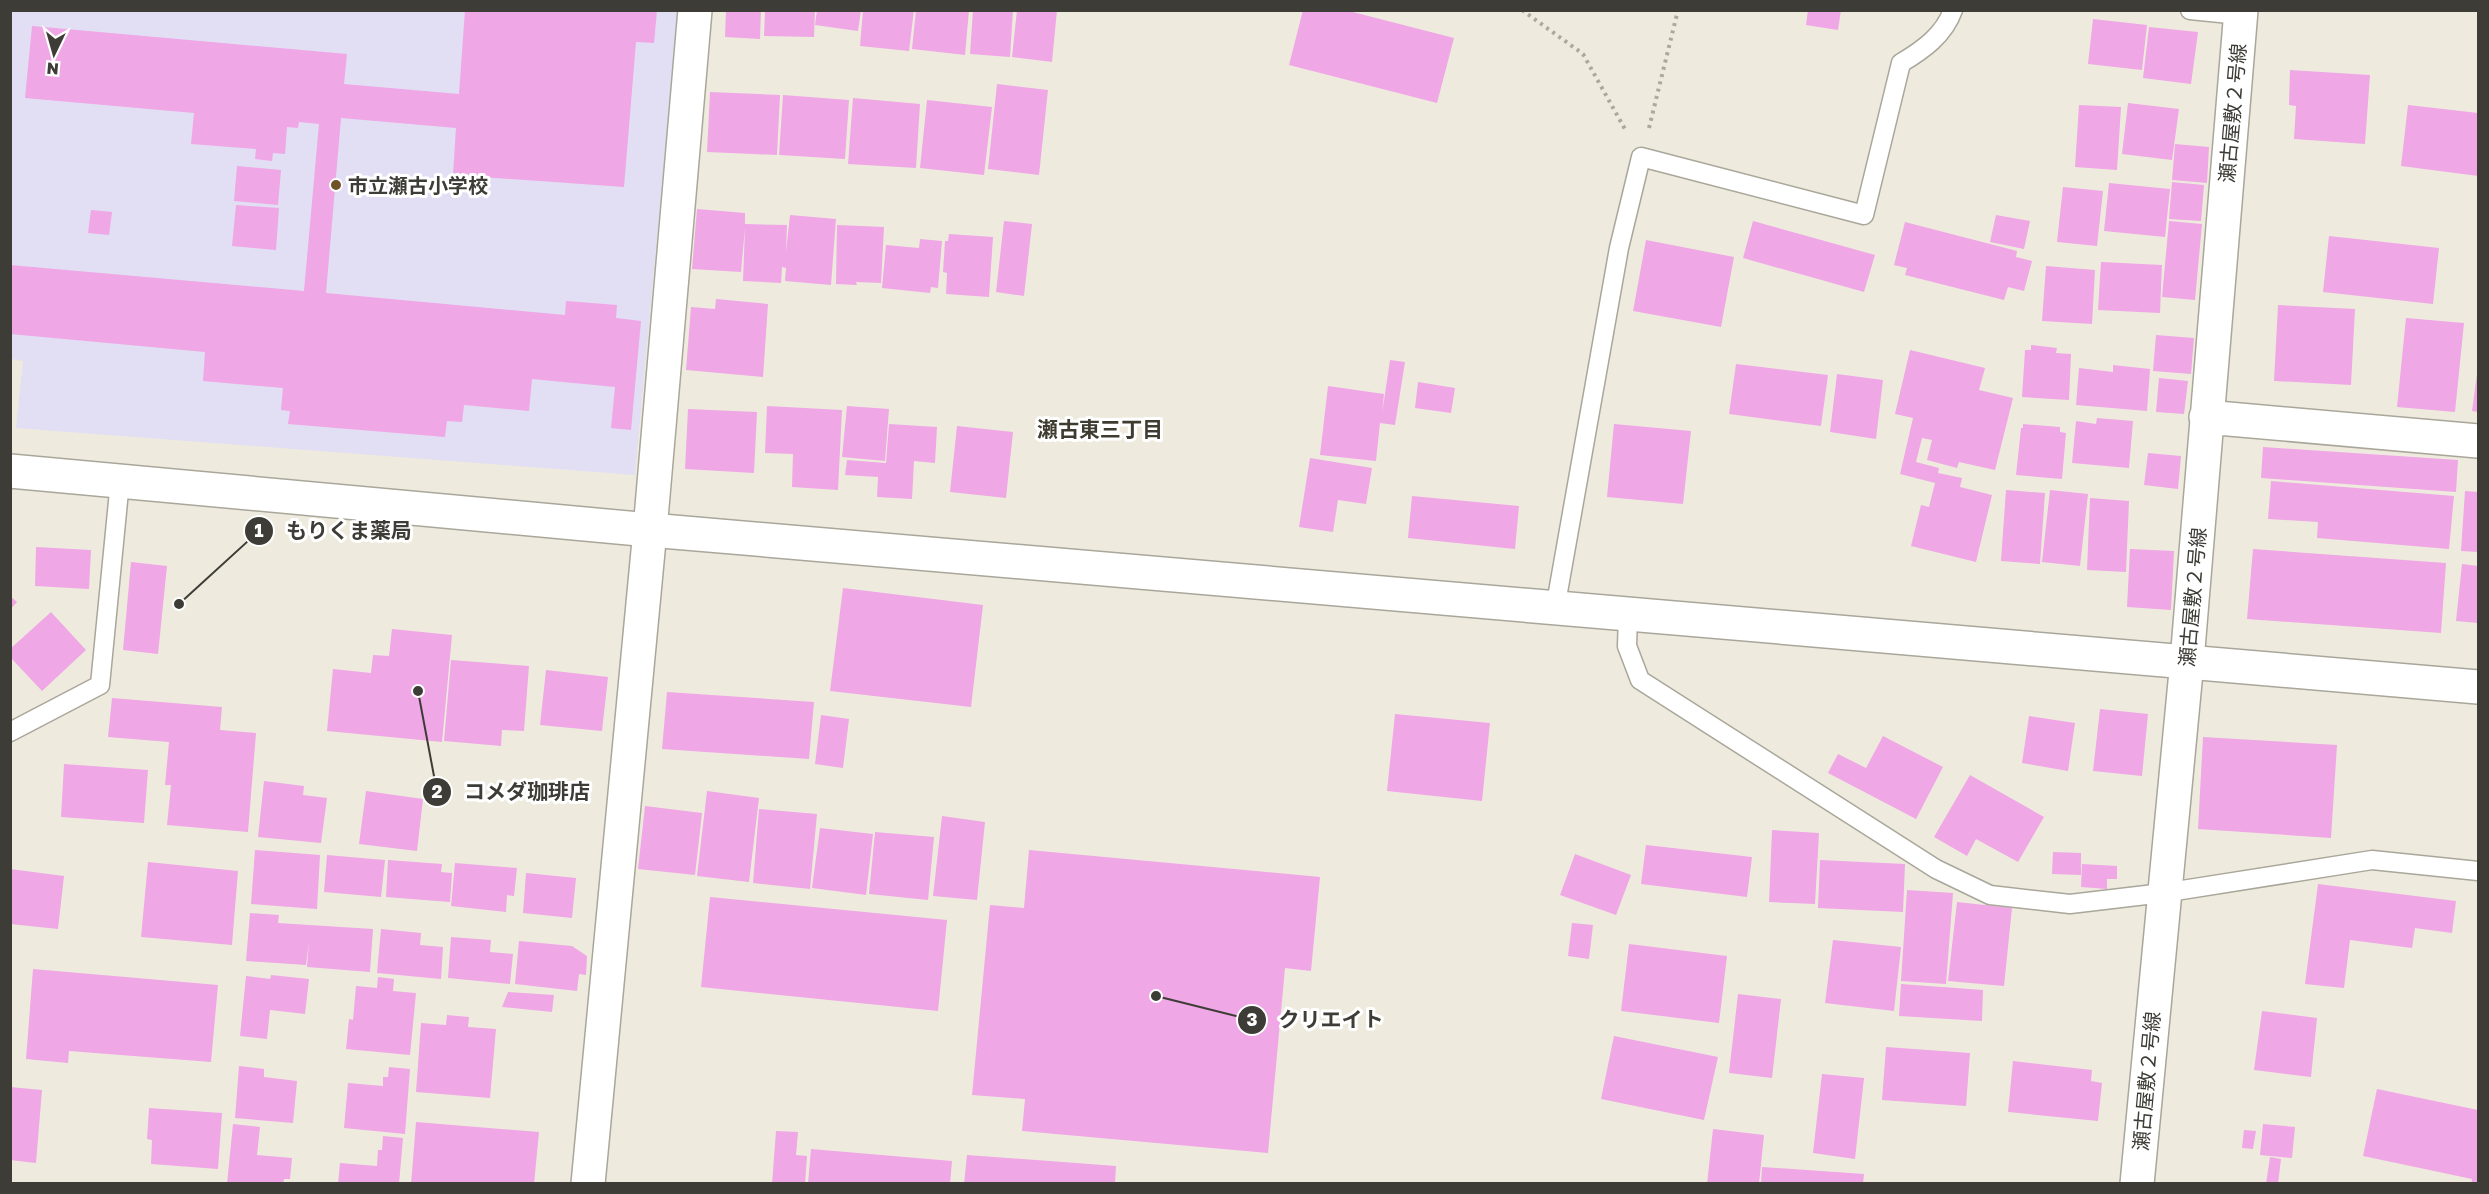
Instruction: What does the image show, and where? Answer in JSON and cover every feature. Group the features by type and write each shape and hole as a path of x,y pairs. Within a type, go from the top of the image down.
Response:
{"street":[{"path":"588,1184 650,530 695,10"},
{"name":"瀬古屋敷２号線","path":"2137,1184 2163,893 2187,661 2240,13"},
{"path":"2206,417 2478,441"},
{"path":"10,471 650,530 2478,687"}],"lane":[{"path":"1555,609 1619,248 1641,157 1864,215 1901,63 1925,48 1949,22 1953,10"},
{"path":"2190,10 2240,13"},
{"path":"10,732 100,685 120,481"},
{"path":"1628,615 1627,646 1640,680 1936,869 1990,895 2070,904 2163,893 2372,860 2478,872"}],"path":[{"path":"1522,10 1583,54 1641,157"},
{"path":"1641,157 1678,10"}],"shaded area":[{"name":"市立瀬古小学校","path":"11,11 678,11 635,475 16,428 23,361 11,359"}],"building":[{"path":"465,10 657,10 654,43 636,42 624,187 453,175 456,128 341,118 326,293 565,315 566,301 617,305 616,318 641,321 631,430 611,428 615,387 532,379 529,411 464,405 462,422 447,421 445,437 288,424 290,411 281,410 283,388 203,381 205,352 10,334 10,265 304,291 319,124 299,122 298,128 287,127 285,154 273,153 272,161 255,159 256,149 191,144 194,113 25,98 32,26 347,54 344,84 459,94"},
{"path":"726,10 761,10 760,39 725,37"},
{"path":"765,10 815,10 814,37 764,36"},
{"path":"817,10 861,10 858,31 815,25"},
{"path":"863,10 914,10 909,51 860,46"},
{"path":"916,10 969,10 965,55 912,49"},
{"path":"973,10 1013,10 1010,57 970,54"},
{"path":"1017,10 1057,10 1052,62 1012,57"},
{"path":"1303,10 1345,10 1454,38 1437,103 1289,65"},
{"path":"1808,10 1841,10 1838,30 1806,25"},
{"path":"2093,19 2147,25 2142,70 2088,64"},
{"path":"2149,27 2198,32 2191,84 2143,78"},
{"path":"2290,70 2370,75 2365,144 2294,139 2296,106 2289,105"},
{"path":"997,84 1048,90 1039,175 988,169"},
{"path":"710,92 780,95 777,155 707,152"},
{"path":"783,95 849,100 845,159 779,155"},
{"path":"853,98 920,104 916,168 848,164"},
{"path":"927,100 992,107 984,175 920,168"},
{"path":"2128,103 2179,109 2172,160 2122,154"},
{"path":"2079,105 2121,107 2117,170 2075,167"},
{"path":"2408,105 2478,113 2478,176 2401,166"},
{"path":"2175,144 2209,147 2207,183 2172,180"},
{"path":"237,166 281,170 278,205 234,201"},
{"path":"2172,182 2204,185 2201,221 2169,219"},
{"path":"2109,183 2170,189 2165,237 2104,231"},
{"path":"2063,187 2103,191 2097,246 2057,242"},
{"path":"236,205 279,208 276,250 232,246"},
{"path":"697,209 745,213 745,224 787,225 786,252 790,215 836,219 831,285 785,281 786,268 782,267 781,283 743,281 745,228 741,272 692,269"},
{"path":"91,210 112,212 109,235 88,233"},
{"path":"1996,215 2030,221 2024,249 1990,242"},
{"path":"1004,221 1032,224 1024,296 996,292"},
{"path":"1753,221 1875,255 1864,292 1743,258"},
{"path":"2169,221 2202,224 2195,300 2162,297"},
{"path":"1905,222 2017,251 2016,257 2032,261 2024,291 2008,287 2004,300 1905,275 1907,268 1894,265"},
{"path":"837,225 884,227 881,283 836,284"},
{"path":"949,234 993,237 989,297 946,294 947,273 943,272 945,241 948,241"},
{"path":"2329,236 2439,248 2433,304 2323,292"},
{"path":"920,239 942,241 938,288 931,287 930,293 882,288 886,245 919,248"},
{"path":"1646,240 1734,257 1721,327 1633,311"},
{"path":"2101,262 2162,265 2160,313 2098,310"},
{"path":"2046,266 2095,270 2092,324 2042,321"},
{"path":"716,299 768,304 763,377 686,370 691,307 715,309"},
{"path":"2278,305 2355,309 2351,385 2274,381"},
{"path":"2406,318 2464,323 2455,412 2397,407"},
{"path":"2156,335 2194,338 2191,374 2153,371"},
{"path":"2031,345 2057,348 2056,353 2071,354 2069,400 2022,397 2025,350 2031,350"},
{"path":"1910,350 1985,368 1979,390 2013,398 1995,470 1959,462 1957,468 1927,460 1932,440 1922,438 1916,462 1939,468 1938,473 1962,478 1960,487 1992,495 1976,562 1911,546 1921,505 1929,507 1935,483 1900,474 1913,418 1895,414"},
{"path":"1390,360 1405,362 1395,425 1380,423 1376,461 1320,455 1328,386 1384,394 1382,414"},
{"path":"1736,364 1828,375 1821,426 1729,414"},
{"path":"2113,365 2150,369 2147,411 2076,405 2079,368 2113,372"},
{"path":"1837,374 1883,380 1876,439 1830,432"},
{"path":"2478,374 2478,412 2472,411"},
{"path":"2159,378 2188,381 2184,414 2156,412"},
{"path":"1418,382 1455,388 1451,413 1415,408"},
{"path":"767,406 842,410 838,490 792,487 793,454 765,453"},
{"path":"847,406 889,409 885,461 842,457"},
{"path":"688,409 757,412 754,473 685,469"},
{"path":"2097,418 2133,421 2129,468 2072,463 2076,421 2096,424"},
{"path":"889,424 937,427 935,463 914,461 912,499 877,497 878,477 845,475 847,460 886,463"},
{"path":"1614,424 1691,431 1683,504 1607,497"},
{"path":"2023,424 2060,427 2060,432 2066,433 2062,479 2016,475"},
{"path":"957,426 1013,432 1006,498 950,492"},
{"path":"2263,447 2458,460 2456,492 2261,478"},
{"path":"2148,453 2181,456 2178,489 2144,485"},
{"path":"1310,458 1372,468 1366,504 1338,500 1333,532 1299,527"},
{"path":"2271,481 2454,496 2449,549 2317,538 2318,522 2268,519"},
{"path":"2006,490 2045,493 2040,564 2001,561"},
{"path":"2050,490 2088,494 2080,566 2042,562"},
{"path":"2465,491 2478,492 2478,552 2461,551"},
{"path":"1412,496 1519,506 1515,549 1408,538"},
{"path":"2090,498 2129,501 2126,572 2087,570"},
{"path":"36,547 91,550 89,589 35,586"},
{"path":"2130,549 2174,551 2171,610 2127,607"},
{"path":"2253,549 2446,563 2441,633 2247,619"},
{"path":"131,562 167,566 158,654 123,650"},
{"path":"2462,564 2478,566 2478,623 2456,621"},
{"path":"843,588 983,605 971,707 830,691"},
{"path":"10,596 17,602 10,610"},
{"path":"51,612 86,650 42,691 10,657 10,649"},
{"path":"392,629 452,635 442,742 327,731 333,669 371,673 373,655 389,656"},
{"path":"451,660 529,666 524,731 502,730 501,746 444,741"},
{"path":"546,670 608,677 602,731 540,725"},
{"path":"667,692 814,702 809,759 662,749"},
{"path":"112,698 222,707 220,730 256,733 248,832 167,825 171,785 165,785 169,742 108,737"},
{"path":"2100,709 2148,714 2142,776 2093,771"},
{"path":"1395,714 1490,723 1482,801 1387,791"},
{"path":"821,715 849,719 843,768 815,764"},
{"path":"2029,716 2075,723 2068,771 2022,763"},
{"path":"1883,736 1943,767 1916,819 1828,773 1838,754 1866,768"},
{"path":"2203,737 2337,745 2331,838 2198,829"},
{"path":"64,764 148,770 144,823 61,817"},
{"path":"1970,775 2044,817 2018,862 1976,839 1967,856 1934,837"},
{"path":"264,781 304,786 303,795 327,798 321,843 258,837"},
{"path":"366,791 423,799 417,851 359,844"},
{"path":"707,791 759,798 749,882 697,876"},
{"path":"645,806 702,813 695,875 638,869"},
{"path":"759,809 817,814 810,889 753,883"},
{"path":"942,816 985,822 977,900 933,896"},
{"path":"820,828 873,834 866,895 812,888"},
{"path":"1772,830 1819,833 1815,904 1769,902"},
{"path":"875,832 934,837 928,900 869,894"},
{"path":"1646,845 1752,857 1747,897 1641,884"},
{"path":"255,850 320,855 317,909 251,904"},
{"path":"1029,850 1320,877 1311,971 1285,968 1268,1153 1022,1131 1025,1099 972,1095 990,905 1024,908"},
{"path":"2053,852 2081,853 2081,875 2052,874"},
{"path":"1575,854 1631,875 1616,915 1560,895"},
{"path":"327,855 385,860 381,897 324,892"},
{"path":"388,860 442,864 441,872 452,873 450,902 386,897"},
{"path":"1820,860 1905,864 1903,912 1818,908"},
{"path":"148,862 238,871 232,945 141,937"},
{"path":"455,863 517,868 514,896 507,895 506,912 451,906"},
{"path":"2082,864 2117,866 2117,879 2107,879 2107,889 2081,887"},
{"path":"10,869 64,876 58,929 10,924"},
{"path":"526,873 576,878 572,918 523,913"},
{"path":"2318,884 2456,901 2452,933 2415,928 2412,948 2350,940 2344,988 2305,984"},
{"path":"1907,890 1953,893 1946,984 1901,981"},
{"path":"710,897 947,920 938,1011 701,987"},
{"path":"1957,902 2012,908 2004,986 1948,981"},
{"path":"250,913 279,915 278,923 373,929 370,972 307,967 309,941 306,965 246,961"},
{"path":"1572,923 1593,925 1589,959 1568,956"},
{"path":"381,929 421,933 420,945 443,947 441,979 377,973"},
{"path":"451,937 491,940 490,952 513,954 510,984 448,978"},
{"path":"1833,940 1901,947 1894,1011 1825,1003"},
{"path":"519,941 572,946 587,956 586,975 579,974 577,991 515,984"},
{"path":"1629,944 1727,956 1719,1023 1621,1011"},
{"path":"33,969 218,985 211,1062 69,1051 68,1063 26,1059"},
{"path":"271,975 309,979 305,1014 270,1010 267,1039 240,1036 246,976 270,979"},
{"path":"378,977 394,979 393,991 416,993 410,1055 346,1049 349,1019 353,1020 356,986 377,988"},
{"path":"1901,984 1983,990 1982,1021 1899,1016"},
{"path":"508,992 554,995 552,1012 502,1007"},
{"path":"1738,994 1781,999 1772,1078 1729,1073"},
{"path":"2262,1011 2317,1018 2311,1077 2254,1070"},
{"path":"447,1015 469,1017 468,1027 496,1029 490,1098 416,1092 421,1023 446,1025"},
{"path":"1614,1036 1718,1057 1704,1120 1601,1099"},
{"path":"1886,1047 1970,1053 1966,1106 1882,1100"},
{"path":"2013,1061 2092,1070 2091,1081 2102,1083 2098,1121 2008,1112"},
{"path":"239,1066 264,1069 264,1077 297,1081 293,1123 235,1118"},
{"path":"389,1067 410,1069 405,1134 344,1128 348,1083 383,1086 383,1077 388,1077"},
{"path":"1822,1074 1864,1078 1855,1159 1813,1153"},
{"path":"10,1087 42,1090 36,1163 10,1160"},
{"path":"2377,1089 2478,1110 2478,1184 2471,1184 2472,1179 2363,1156"},
{"path":"149,1108 222,1113 218,1169 151,1164 152,1140 147,1139"},
{"path":"416,1122 539,1132 534,1184 411,1184"},
{"path":"233,1124 260,1127 257,1155 292,1158 290,1179 284,1179 283,1184 227,1184"},
{"path":"2263,1124 2295,1127 2292,1158 2260,1155"},
{"path":"1713,1129 1764,1135 1759,1184 1707,1184"},
{"path":"2244,1130 2256,1131 2253,1149 2242,1148"},
{"path":"776,1131 798,1132 796,1155 807,1156 805,1184 772,1184"},
{"path":"383,1136 403,1138 399,1184 338,1184 340,1163 377,1166 378,1150 382,1150"},
{"path":"811,1149 952,1161 950,1184 808,1184"},
{"path":"967,1155 1116,1166 1115,1184 964,1184"},
{"path":"2270,1157 2281,1159 2278,1184 2266,1184"},
{"path":"1762,1167 1864,1174 1863,1184 1761,1184"}],"place":[{"name":"市立瀬古小学校","path":"336,185"},
{"name":"もりくま薬局","path":"179,604"},
{"name":"コメダ珈琲店","path":"418,691"},
{"name":"クリエイト","path":"1156,996"}],"district":[{"name":"瀬古東三丁目","path":"1100,429"}]}
